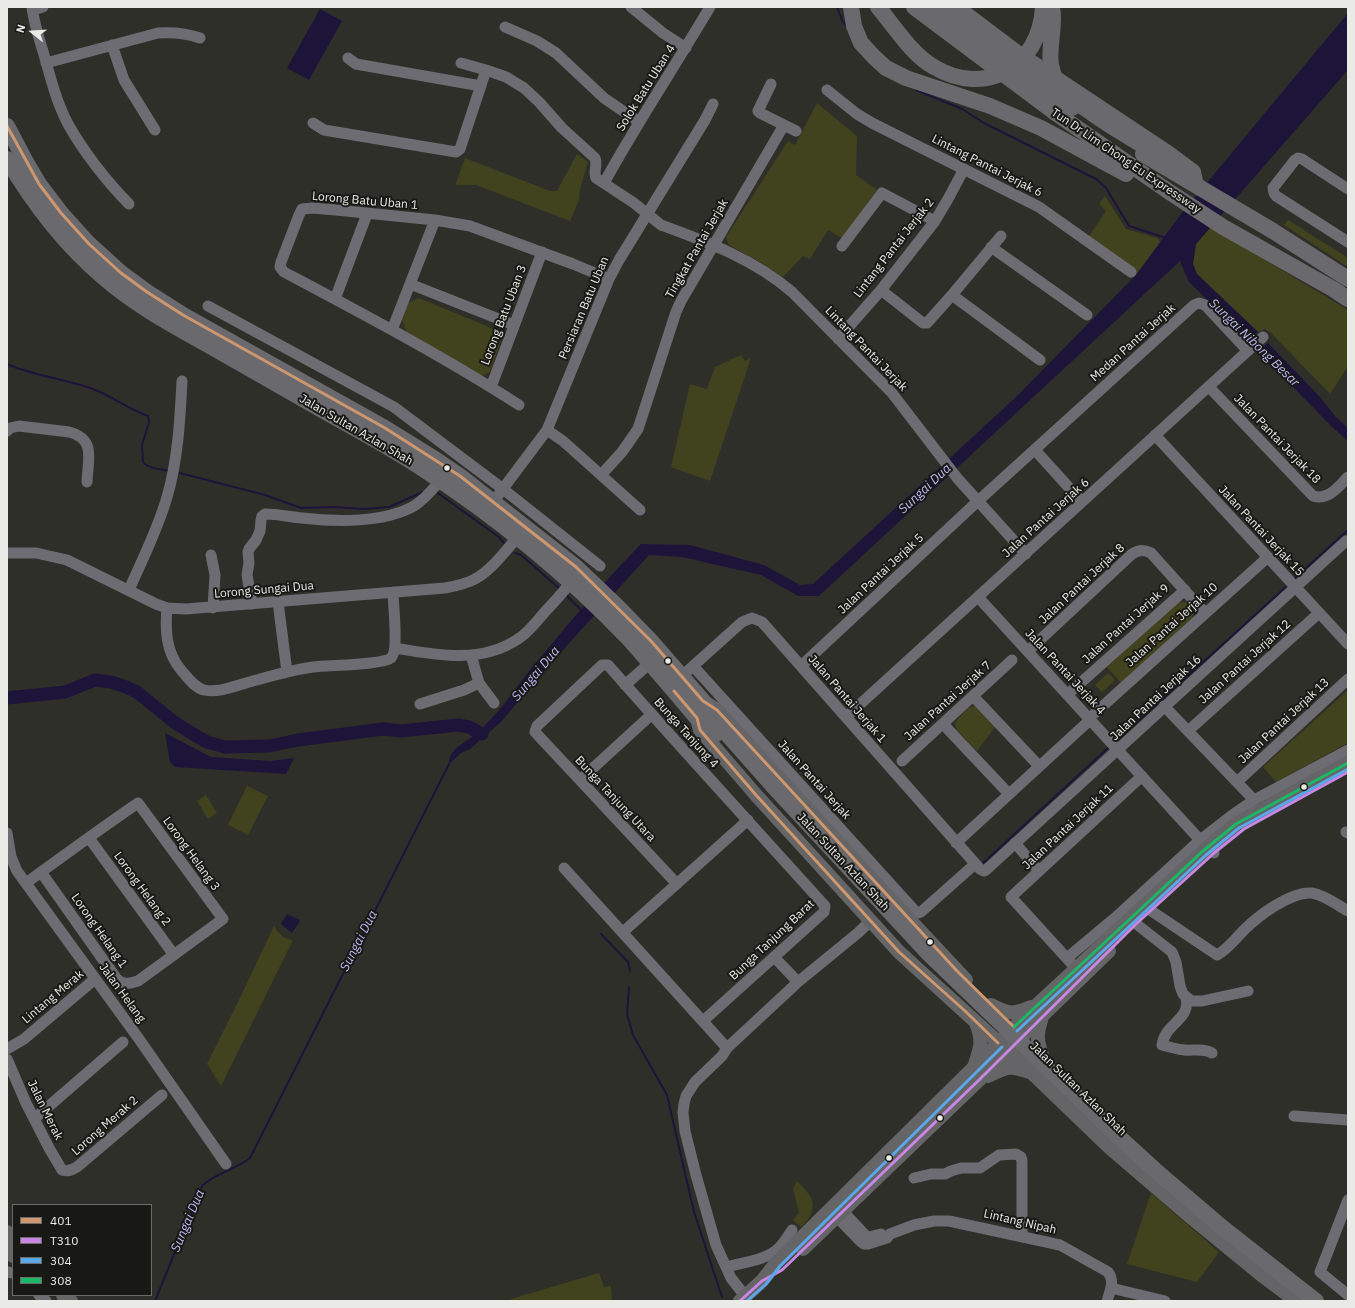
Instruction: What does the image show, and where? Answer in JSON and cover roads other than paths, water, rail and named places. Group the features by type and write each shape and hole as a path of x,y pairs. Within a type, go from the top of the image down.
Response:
{"highway":[{"path":"851,7 854,26 861,43 886,68 906,78 990,106 1041,128 1125,173 1168,191"},
{"path":"878,7 924,60 943,72 952,75 972,79 983,79 1005,72 1029,52 1038,34 1043,7"},
{"name":"Tun Dr Lim Chong Eu Expressway","path":"914,7 1057,114 1168,191 1223,227 1348,299"},
{"name":"Tun Dr Lim Chong Eu Expressway","path":"937,7 1107,133 1279,234 1348,279"},
{"path":"956,7 1017,53 1169,154 1193,172 1195,184"},
{"path":"1052,7 1053,20 1051,34 1051,64 1055,78 1062,90 1069,98 1104,122 1185,172 1195,184"},
{"name":"Jalan Sultan Azlan Shah","path":"7,126 39,184 61,213 89,244 121,273 183,315 404,439 460,476 498,496 576,567 590,591 613,612 652,641 687,671 711,716 770,789 895,933 997,1034 1154,1181 1214,1233 1301,1301"},
{"name":"Jalan Sultan Azlan Shah","path":"7,159 32,198 57,231 90,265 118,290 175,327 381,443 434,488 480,508 517,538 565,589 590,591"},
{"name":"Jalan Sultan Azlan Shah","path":"613,612 650,663 697,718 706,723 929,954 1155,1170 1273,1269 1316,1301"}],"main road":[{"name":"Jalan Sultan Azlan Shah","path":"703,701 718,710 894,904 990,1005 1171,1180 1224,1224 1323,1301"},
{"name":"Jalan Sultan Azlan Shah","path":"697,718 700,730 867,924 1033,1074 1110,1148 1152,1185 1264,1277 1296,1301"},
{"path":"743,1299 762,1281 776,1263 837,1211 979,1080 1003,1047 1018,1031 1133,922 1207,846 1236,824 1348,763"},
{"path":"1207,846 1244,829 1348,772"},
{"path":"1042,1055 1037,1040 1040,1009 1072,963 1133,922"},
{"path":"922,974 934,976 938,975 944,967 944,956"},
{"path":"990,1005 1003,1011 1015,1013 1040,1009"},
{"path":"974,1066 981,1047 981,1040 976,1022"},
{"path":"837,1211 974,1066 1003,1047"},
{"path":"979,1080 1006,1067 1016,1068 1033,1074"}],"street":[{"path":"631,7 663,33 686,48"},
{"name":"Solok Batu Uban 4","path":"604,183 639,122 710,7"},
{"path":"36,8 37,32 56,97 68,124 110,183 129,204"},
{"path":"505,27 537,40 556,53 604,98 639,122"},
{"path":"46,63 158,33 185,33 200,38"},
{"path":"112,45 124,80 155,130"},
{"path":"348,58 356,64 481,86"},
{"path":"461,63 486,70 506,78 530,93 562,128 595,158 597,162 595,174 596,178 604,183"},
{"path":"313,123 324,130 456,152 460,149 486,70"},
{"path":"771,84 758,111 796,131"},
{"name":"Lintang Pantai Jerjak 6","path":"827,90 857,114 872,123 1039,208 1131,272"},
{"name":"Persiaran Batu Uban","path":"498,496 547,430 609,279 705,120 713,104"},
{"name":"Tingkat Pantai Jerjak","path":"601,475 622,452 638,429 676,312 687,289 715,245 784,126"},
{"path":"1348,190 1302,159 1298,158 1273,188 1276,196 1348,242"},
{"name":"Lintang Pantai Jerjak 2","path":"838,339 881,290 935,221 964,169"},
{"name":"Lintang Pantai Jerjak","path":"604,183 634,202 661,225 715,245 779,281 792,292 892,393 958,480 1026,554"},
{"path":"842,246 882,193 935,221"},
{"name":"Lorong Batu Uban 1","path":"519,404 392,330 284,272 280,267 281,262 298,215 302,210 307,208 459,223 480,228 609,279"},
{"path":"335,299 367,214"},
{"path":"392,330 435,220"},
{"path":"881,290 924,324 928,322 952,295 1001,236"},
{"path":"991,247 1087,315"},
{"name":"Lorong Batu Uban 3","path":"491,387 542,252"},
{"path":"410,284 514,325"},
{"path":"952,295 1040,360"},
{"name":"Medan Pantai Jerjak","path":"978,501 1194,305 1200,303 1205,305 1250,349"},
{"path":"208,306 394,407 498,496 600,566"},
{"name":"Jalan Pantai Jerjak 6","path":"846,717 1263,337"},
{"path":"129,590 167,496 180,422 182,381"},
{"name":"Jalan Pantai Jerjak 18","path":"1209,387 1313,496 1321,498 1329,495 1348,477"},
{"path":"8,428 19,426 68,432 83,438 88,444 89,452 87,482"},
{"path":"547,430 563,441 640,510"},
{"name":"Jalan Pantai Jerjak 15","path":"1155,435 1348,644"},
{"path":"1035,450 1082,502"},
{"path":"252,604 247,575 249,563 248,552 256,540 260,531 261,520 265,514 302,518 368,520 394,515 414,506 434,488"},
{"name":"Jalan Pantai Jerjak 5","path":"801,666 978,501"},
{"name":"Lorong Sungai Dua","path":"7,553 36,553 67,560 156,604 167,608 186,609 446,588 460,585 476,579 488,569 517,538"},
{"name":"Jalan Pantai Jerjak 16","path":"978,867 984,871 986,870 1116,747 1164,706 1293,584 1346,541 1348,541"},
{"name":"Jalan Pantai Jerjak 8","path":"1028,651 1132,554 1138,551 1146,550 1151,553 1205,613"},
{"path":"211,555 215,575 213,608"},
{"name":"Jalan Pantai Jerjak 10","path":"956,843 1205,613 1268,557"},
{"path":"393,653 471,656 491,652 518,640 565,589"},
{"name":"Jalan Pantai Jerjak 9","path":"1068,694 1185,590"},
{"path":"167,608 167,643 178,666 190,681 203,690 218,690 287,672 313,667 361,664 386,660 393,653 392,592"},
{"name":"Jalan Pantai Jerjak 4","path":"978,597 1068,694 1093,716 1116,747 1207,846"},
{"path":"278,602 287,672"},
{"name":"Jalan Pantai Jerjak 12","path":"1188,731 1319,613"},
{"name":"Jalan Pantai Jerjak 1","path":"687,671 742,622 752,618 762,622 978,867"},
{"path":"471,656 480,683 494,703"},
{"name":"Jalan Pantai Jerjak 7","path":"902,761 1012,660"},
{"path":"625,685 650,663"},
{"name":"Bunga Tanjung 4","path":"535,731 537,726 602,665 605,664 748,820"},
{"name":"Jalan Pantai Jerjak","path":"687,671 915,911 918,913 921,912 978,867"},
{"name":"Jalan Pantai Jerjak 13","path":"1237,782 1348,678"},
{"path":"420,704 464,690 480,683"},
{"path":"973,696 1039,766"},
{"path":"1164,706 1254,800"},
{"path":"580,780 651,715"},
{"path":"943,724 1009,794"},
{"name":"Bunga Tanjung Utara","path":"535,731 677,884"},
{"path":"1072,963 1116,917 1207,846 1231,816 1254,800 1348,750"},
{"name":"Jalan Pantai Jerjak 11","path":"1072,963 1011,897 1142,776"},
{"name":"Lorong Helang 3","path":"89,838 138,803 223,919"},
{"path":"623,932 748,820"},
{"name":"Bunga Tanjung Barat","path":"703,1021 824,912 826,908 748,820"},
{"name":"Jalan Helang","path":"7,833 14,864 26,883 140,1039 226,1164"},
{"path":"26,883 89,838"},
{"name":"Lorong Helang 2","path":"89,838 174,955"},
{"path":"1016,843 1039,871"},
{"path":"564,868 727,1048"},
{"name":"Lorong Helang 1","path":"41,872 119,981 127,984 138,981 223,919"},
{"path":"1147,908 1217,955 1257,918 1274,905 1296,896 1311,893 1319,895 1348,910"},
{"path":"1133,922 1172,952 1176,962 1180,986 1188,1005 1186,1012 1170,1027 1163,1037 1162,1045 1173,1049 1208,1050 1212,1053"},
{"path":"743,1299 731,1278 716,1245 696,1175 686,1131 684,1104 686,1096 695,1082 722,1056 727,1048 807,974 860,932 867,924"},
{"path":"774,957 798,982"},
{"name":"Lintang Merak","path":"7,1048 24,1039 95,979"},
{"path":"1186,998 1196,1002 1248,991"},
{"path":"34,1119 123,1042"},
{"name":"Jalan Merak","path":"7,1059 34,1119 62,1170"},
{"name":"Lorong Merak 2","path":"62,1170 70,1171 77,1167 162,1095"},
{"path":"1294,1116 1348,1120"},
{"path":"914,1178 931,1174 945,1174 961,1168 980,1168 999,1155 1016,1154 1021,1157 1022,1161 1022,1236"},
{"path":"1348,1200 1320,1272 1348,1295"},
{"name":"Lintang Nipah","path":"837,1211 869,1237 885,1232 890,1234 914,1225 941,1220 954,1221 1060,1245 1104,1268 1112,1276 1111,1288"},
{"path":"726,1267 757,1259 772,1253 779,1248 792,1230"},
{"path":"1107,1301 1111,1288 1165,1301"}],"water":[{"path":"320,9 342,21 309,80 287,68"},
{"path":"1348,13 1348,70 1196,244 1193,264 1197,274 1258,332 1249,340 1189,282 1180,261 819,596 798,596 761,575 682,557 649,555 543,672 501,722 470,749 461,753 449,764 451,754 461,744 478,732 507,701 526,675 571,621 612,574 641,544 690,545 764,565 800,585 813,584 1016,397 1136,275 1181,214"},
{"path":"1268,343 1348,428 1348,441 1331,426 1258,351"},
{"path":"165,733 211,757 270,761 294,758 286,774 175,767 170,762"},
{"path":"287,914 300,920 292,933 281,924"}],"waterway":[{"path":"837,7 842,20 847,27"},
{"path":"916,90 962,109 984,123 1096,179 1106,188 1129,226 1166,238"},
{"path":"7,364 28,372 93,389 148,416 149,422 142,445 143,462 148,466 170,471"},
{"path":"176,472 265,495 301,508 334,507 363,509 389,507 423,492"},
{"path":"435,491 499,537 504,543"},
{"path":"1294,579 1348,530"},
{"path":"515,553 521,555 560,589"},
{"path":"1115,742 1288,585"},
{"path":"566,595 581,610"},
{"path":"7,698 65,692 95,680 111,682 137,692 174,722 207,742 225,747 269,746 298,740 383,729 401,731 458,725 469,727 482,734"},
{"path":"981,865 1110,746"},
{"name":"Sungai Dua","path":"155,1301 202,1186 213,1178 238,1166 250,1158 449,764"},
{"path":"601,934 628,962 630,971"},
{"path":"629,987 627,1014 633,1035 667,1095 694,1212 722,1297"}],"water label":[{"name":"Sungai Nibong Besar","path":"1254,343"}]}
